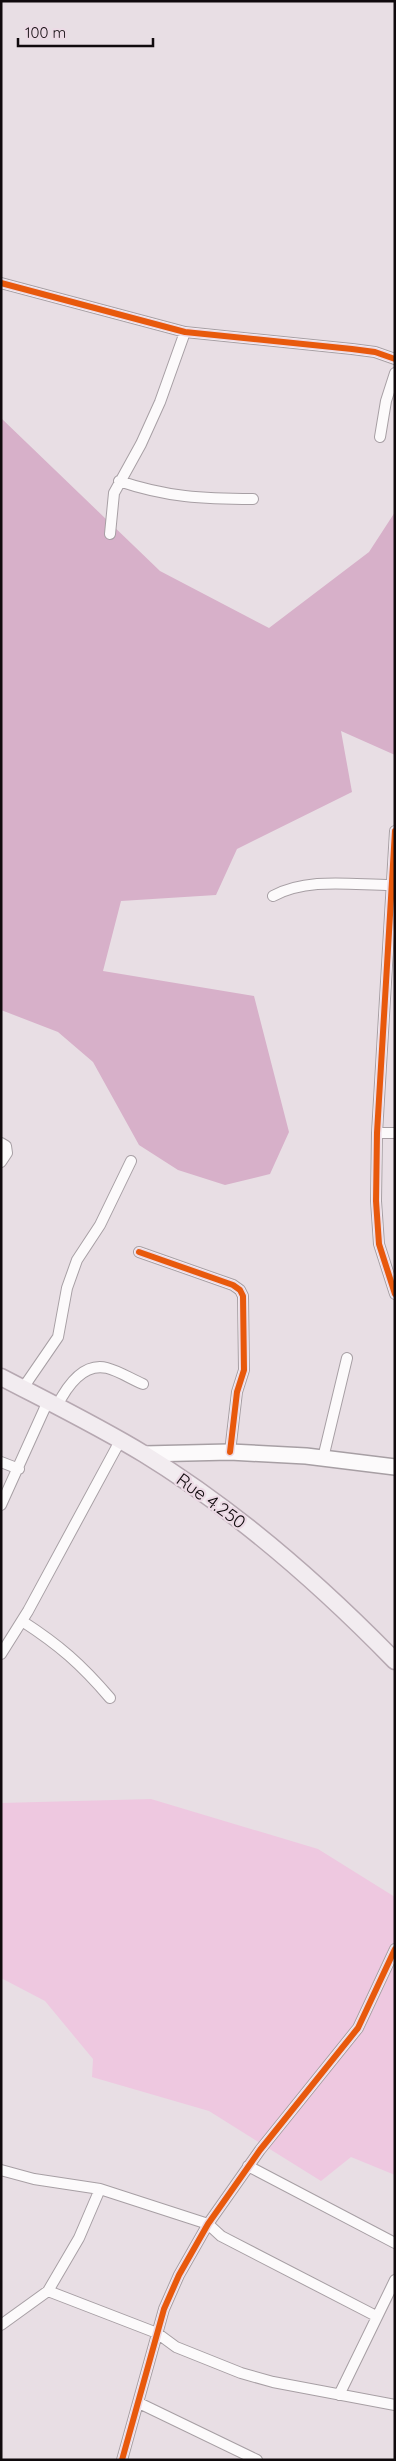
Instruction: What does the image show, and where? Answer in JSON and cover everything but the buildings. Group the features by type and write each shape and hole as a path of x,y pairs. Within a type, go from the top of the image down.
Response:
{"main road":[{"name":"Rue 4.250","path":"1,1377 53,1403 144,1454 220,1505 328,1594 395,1660"}],"street":[{"path":"1,283 185,332 375,352 395,360"},
{"path":"110,534 111,512 119,481 141,444 160,402 185,332"},
{"path":"380,437 386,401 395,373"},
{"path":"119,481 153,492 180,497 253,498"},
{"path":"395,831 391,885 390,1007 377,1133 376,1202 378,1244 395,1294"},
{"path":"273,896 287,888 308,885 391,885"},
{"path":"377,1133 395,1133"},
{"path":"1,1142 6,1146 7,1153 1,1162"},
{"path":"23,1388 58,1337 67,1288 77,1260 100,1225 131,1161"},
{"path":"139,1252 233,1286 240,1290 243,1296 245,1304 244,1370 237,1392 230,1452"},
{"path":"323,1458 347,1358"},
{"path":"1,1505 53,1403 66,1386 76,1377 92,1369 106,1367 143,1384"},
{"path":"1,1654 22,1621 94,1492 120,1441"},
{"path":"144,1454 230,1452 323,1458 395,1466"},
{"path":"1,1462 19,1469"},
{"path":"22,1621 66,1651 85,1668 110,1698"},
{"path":"122,2460 164,2309 179,2275 208,2224 248,2166 358,2028 395,1949"},
{"path":"248,2166 395,2243"},
{"path":"1,2170 34,2179 100,2189 208,2224 221,2236 376,2316"},
{"path":"1,2325 48,2291 79,2238 100,2189"},
{"path":"339,2395 395,2280"},
{"path":"48,2291 157,2333 176,2347 240,2373 339,2395 395,2405"},
{"path":"139,2403 257,2460"}],"shaded area":[{"path":"1,418 160,571 269,628 369,552 395,512 395,755 341,731 352,792 237,849 216,895 121,901 103,971 254,996 289,1132 270,1174 225,1185 178,1170 139,1145 93,1062 58,1032 1,1010"},
{"path":"151,1799 318,1849 395,1897 395,2175 351,2157 321,2181 209,2111 92,2077 93,2059 45,2001 1,1978 1,1803"}],"cycle path":[{"path":"1,283 185,332 352,349 375,352 395,359"},
{"path":"395,831 377,1133 376,1201 379,1244 395,1294"},
{"path":"139,1252 233,1285 240,1290 243,1296 244,1370 237,1392 230,1452"},
{"path":"122,2460 164,2309 179,2275 208,2224 260,2150 358,2028 395,1949"}]}
